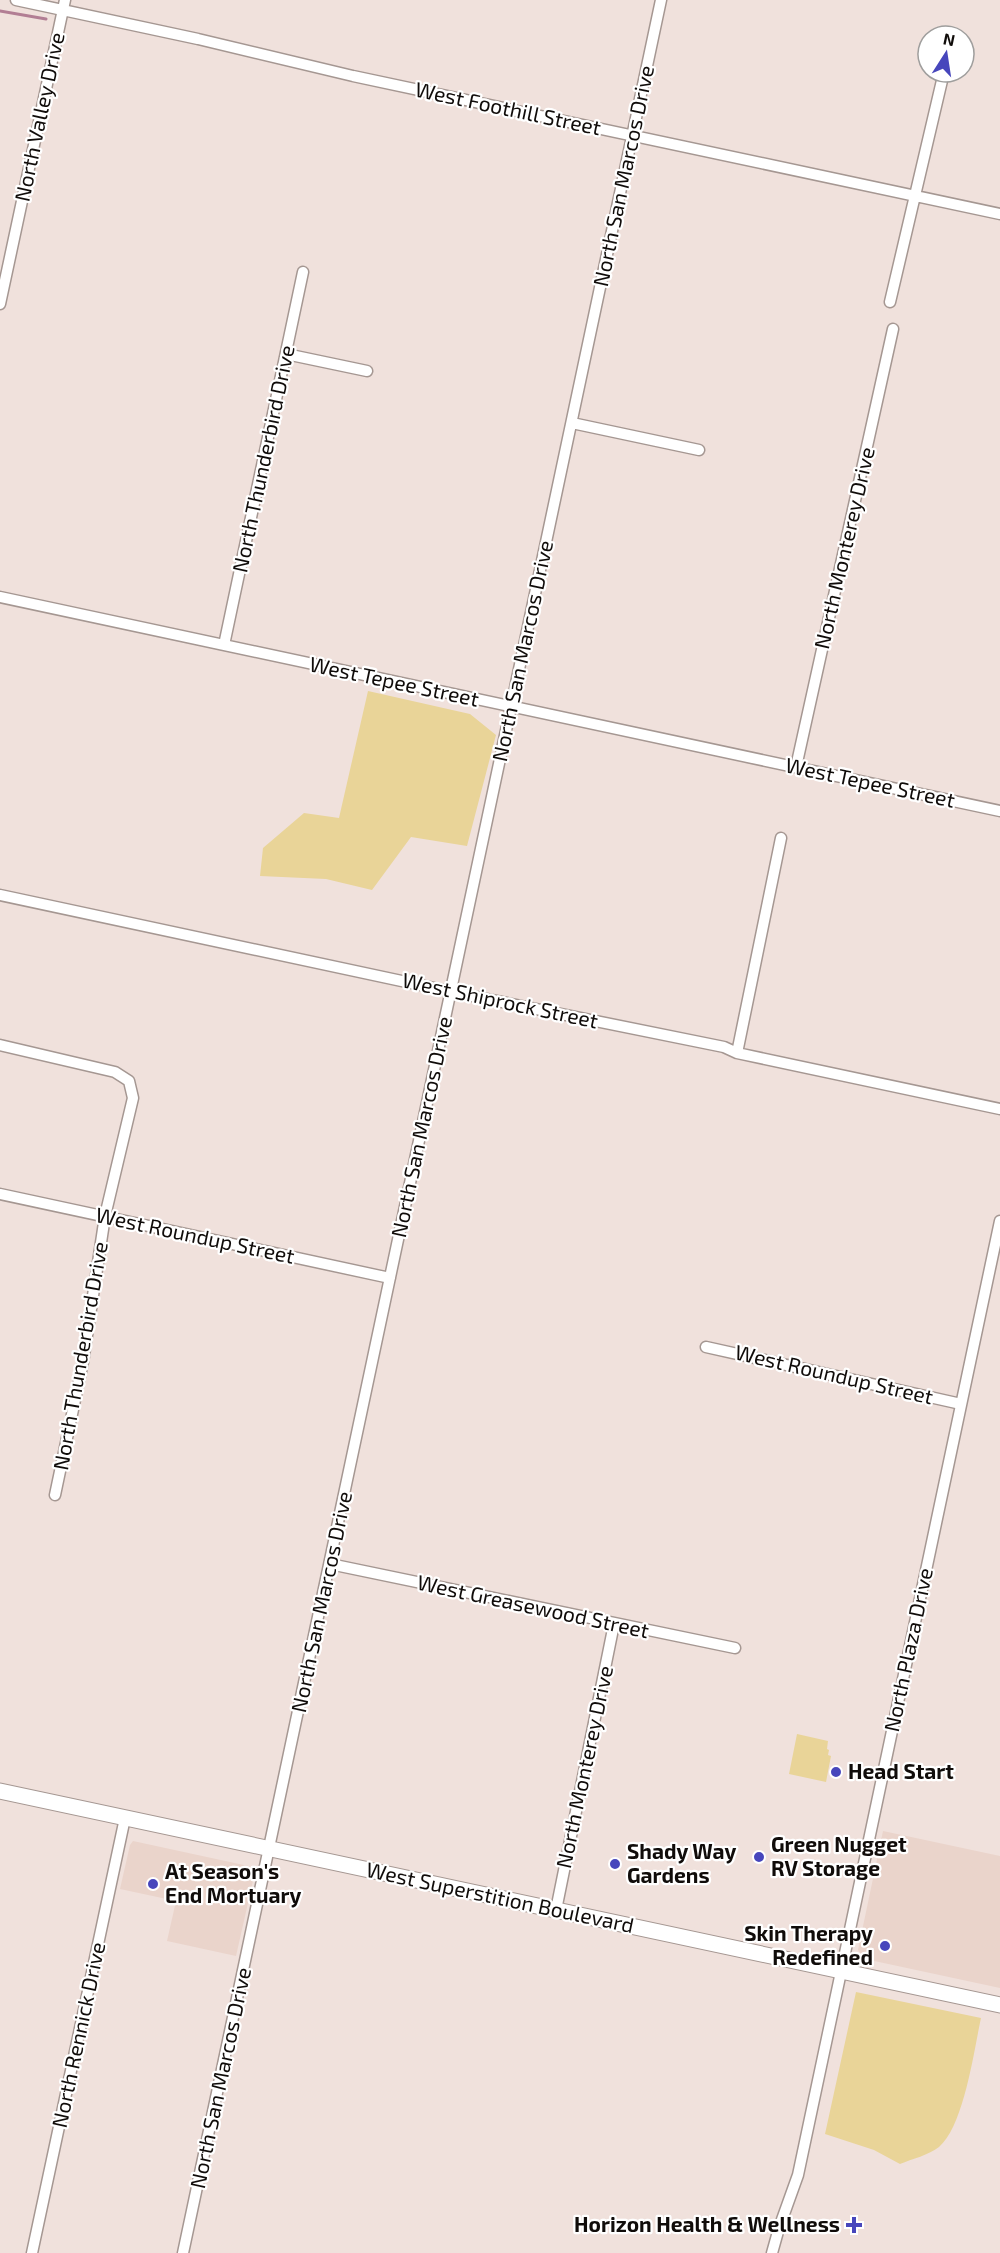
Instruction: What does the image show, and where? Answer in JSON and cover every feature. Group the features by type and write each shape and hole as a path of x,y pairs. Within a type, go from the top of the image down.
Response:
{"main road":[{"name":"West Superstition Boulevard","path":"0,1791 1000,2005"}],"street":[{"name":"West Foothill Street","path":"16,0 64,5 353,76 1000,214"},
{"name":"North San Marcos Drive","path":"183,2253 271,1849 661,0"},
{"name":"North Valley Drive","path":"0,304 64,5"},
{"path":"890,302 941,84"},
{"name":"North Thunderbird Drive","path":"224,645 303,272"},
{"name":"North Monterey Drive","path":"796,767 893,329"},
{"path":"286,354 367,371"},
{"path":"572,423 699,450"},
{"name":"West Tepee Street","path":"0,597 1000,811"},
{"path":"737,1053 781,837"},
{"name":"West Shiprock Street","path":"0,895 451,992 724,1047 737,1053 1000,1109"},
{"name":"North Thunderbird Drive","path":"0,1045 115,1072 129,1081 133,1098 105,1216 82,1362 55,1495"},
{"name":"West Roundup Street","path":"0,1194 390,1278"},
{"name":"North Plaza Drive","path":"772,2253 778,2228 798,2175 1000,1221"},
{"name":"West Roundup Street","path":"706,1347 961,1404"},
{"name":"West Greasewood Street","path":"330,1564 735,1648"},
{"name":"North Monterey Drive","path":"556,1910 614,1624"},
{"name":"North Rennick Drive","path":"32,2253 125,1818"}],"shaded area":[{"path":"368,691 470,714 496,735 467,846 411,837 372,890 326,879 260,876 263,848 304,813 339,818"},
{"path":"797,1734 828,1741 828,1755 831,1756 826,1782 789,1774"},
{"path":"883,1831 1000,1856 1000,1988 865,1959 858,1950"},
{"path":"133,1841 253,1867 255,1872 236,1956 167,1941 176,1901 120,1889 130,1845"},
{"path":"856,1992 981,2018 967,2087 948,2137 935,2150 900,2164 874,2150 825,2134"}],"waterway":[{"path":"0,11 46,19"}],"place":[{"name":"Head Start","path":"836,1772"},
{"name":"Green Nugget RV Storage","path":"759,1857"},
{"name":"Shady Way Gardens","path":"615,1864"},
{"name":"At Season's End Mortuary","path":"153,1884"},
{"name":"Skin Therapy Redefined","path":"885,1946"},
{"name":"Horizon Health & Wellness","path":"854,2225"}]}
